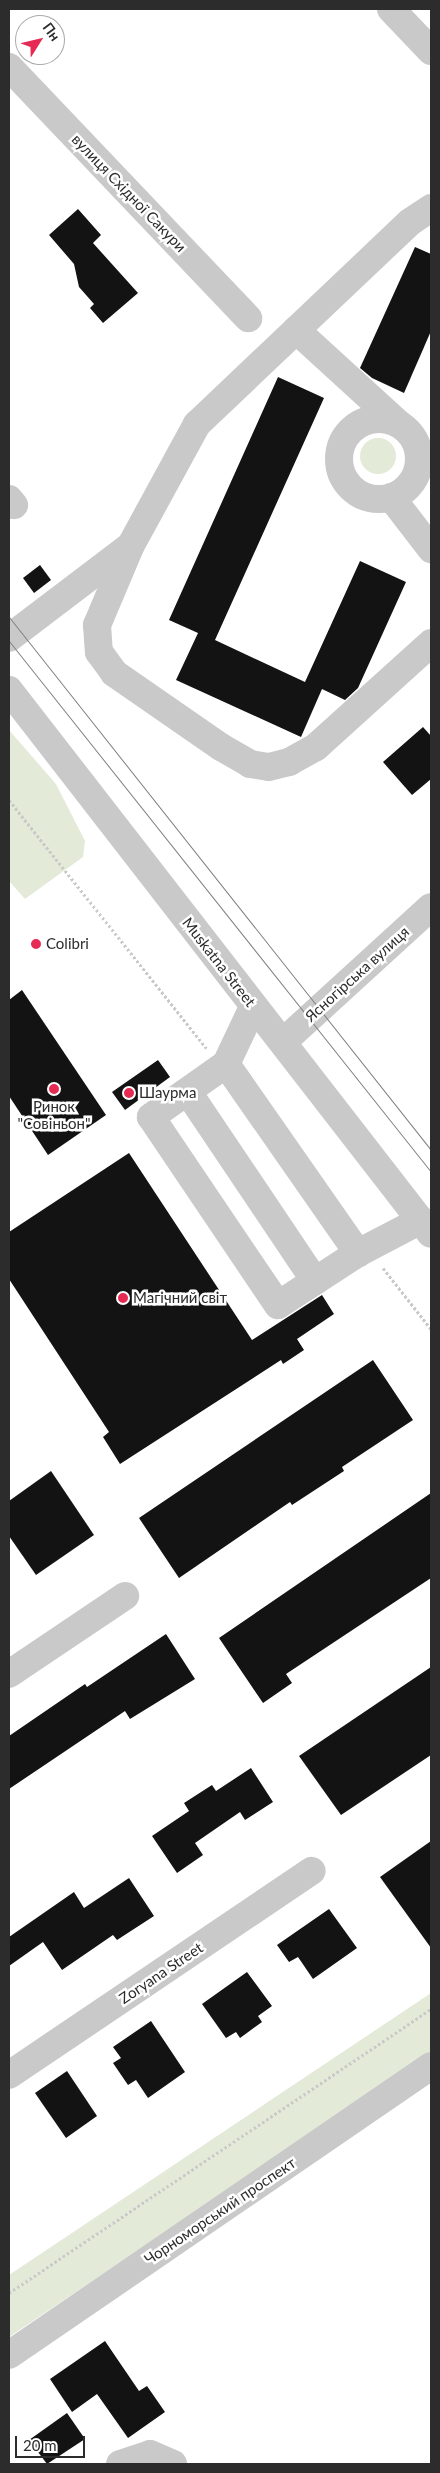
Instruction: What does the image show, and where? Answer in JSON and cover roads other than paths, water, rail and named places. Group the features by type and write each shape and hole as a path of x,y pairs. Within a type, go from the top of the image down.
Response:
{"street":[{"path":"391,9 431,51"},
{"name":"вулиця Східної Сакури","path":"9,67 248,318"},
{"path":"431,208 410,222 197,424 130,547 96,625 99,652 114,673 221,747 250,764 269,767 289,762 316,747 431,643"},
{"path":"296,330 399,424 416,443 418,469 403,491 391,497 378,499 354,490 340,467 339,454 343,441 361,423 374,419 399,424"},
{"path":"391,497 431,549"},
{"path":"9,638 130,547"},
{"name":"Muskatna Street","path":"9,690 426,1227"},
{"name":"Ясногірська вулиця","path":"283,1042 431,906"},
{"path":"254,1007 226,1064 151,1117 278,1305 363,1250 426,1227"},
{"path":"226,1064 363,1250"},
{"path":"188,1092 315,1281"},
{"path":"9,1674 125,1596"},
{"name":"Zoryana Street","path":"9,2075 312,1871"},
{"name":"Чорноморський проспект","path":"9,2356 431,2066"},
{"path":"120,2464 150,2454 173,2464"}],"tram line":[{"path":"9,617 431,1150"},
{"path":"9,641 431,1172"}],"place":[{"name":"Colibri","path":"36,944"},
{"name":"Ринок \"Совіньон\"","path":"54,1089"},
{"name":"Шаурма","path":"129,1093"},
{"name":"Магічний світ","path":"123,1298"}]}
